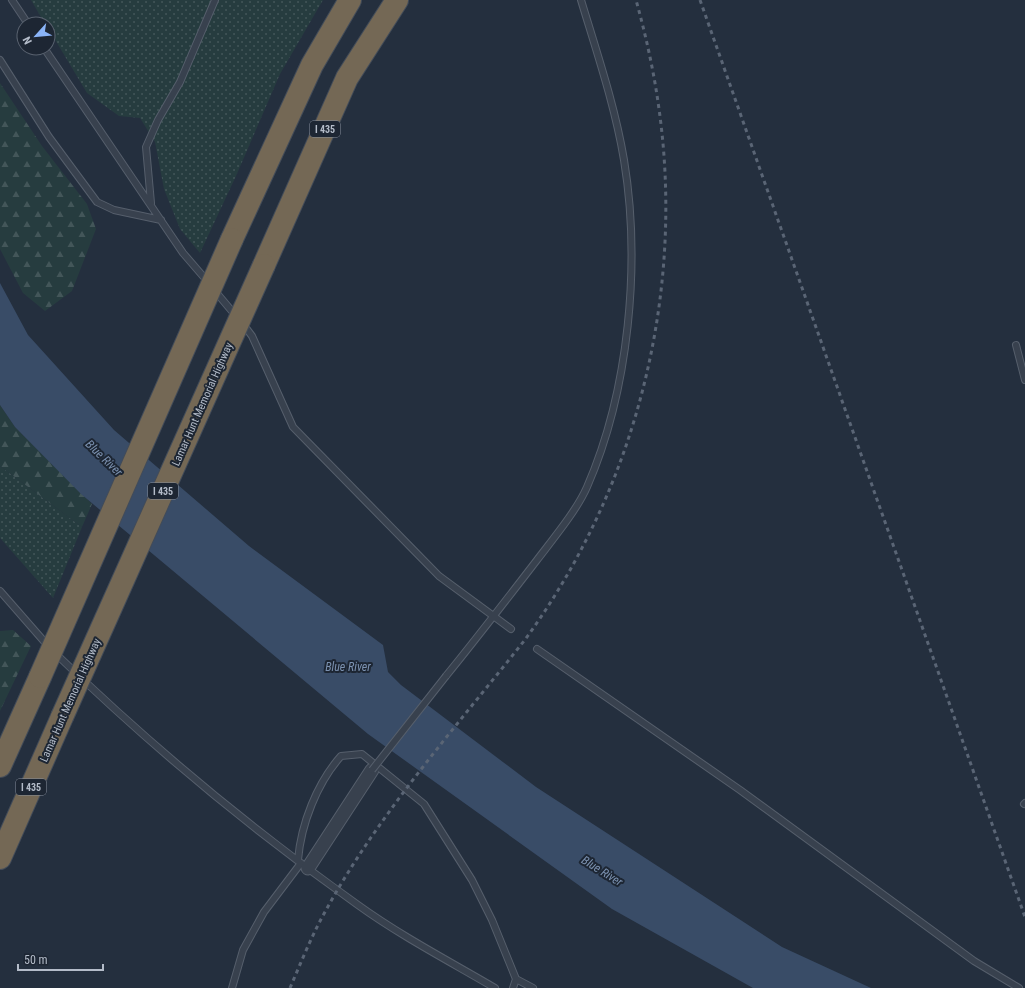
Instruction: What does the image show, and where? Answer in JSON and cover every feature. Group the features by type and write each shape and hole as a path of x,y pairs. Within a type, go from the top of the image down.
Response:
{"highway":[{"path":"0,766 232,239 312,64 350,0"},
{"name":"Lamar Hunt Memorial Highway","path":"0,858 347,78 397,0"}],"street":[{"path":"303,864 372,770"}],"lane":[{"path":"12,0 23,16"},
{"path":"151,205 146,147 158,120 180,82 215,0"},
{"path":"372,770 494,617 556,535 586,488 606,435 620,374 630,310 631,242 624,161 612,106 581,0"},
{"path":"49,56 183,253 252,336 293,427 439,576 511,629"},
{"path":"0,60 49,137 97,202 114,210 161,220"},
{"path":"1016,345 1025,380"},
{"path":"0,591 50,648 144,735 232,810 359,906 495,988"},
{"path":"537,649 740,790 974,961 1019,988"},
{"path":"232,988 243,950 264,912 303,864 300,843 310,811 328,770 341,756 362,754 424,804 472,880 492,920 516,979 533,988"},
{"path":"513,988 516,979"}],"green space":[{"path":"31,0 323,0 280,74 236,176 200,253 180,229 164,189 155,142 140,118 119,116 87,93 56,41 56,16 40,16"},
{"path":"0,83 42,146 87,204 96,229 72,291 45,311 23,293 0,249"},
{"path":"0,405 15,427 92,504 82,527 0,466"},
{"path":"0,466 82,527 53,598 0,538"},
{"path":"13,630 31,646 0,711 0,631"}],"water":[{"name":"Blue River","path":"0,283 28,335 114,430 249,546 383,645 388,672 401,685 536,787 782,947 871,988 753,988 612,909 368,734 81,494 15,427 0,405"}],"railway":[{"path":"290,988 318,925 339,887 363,850 414,778 524,641 570,571 607,495 627,443 643,389 655,334 662,278 666,222 665,165 659,109 655,81 636,0"},
{"path":"700,0 1025,917"}]}
